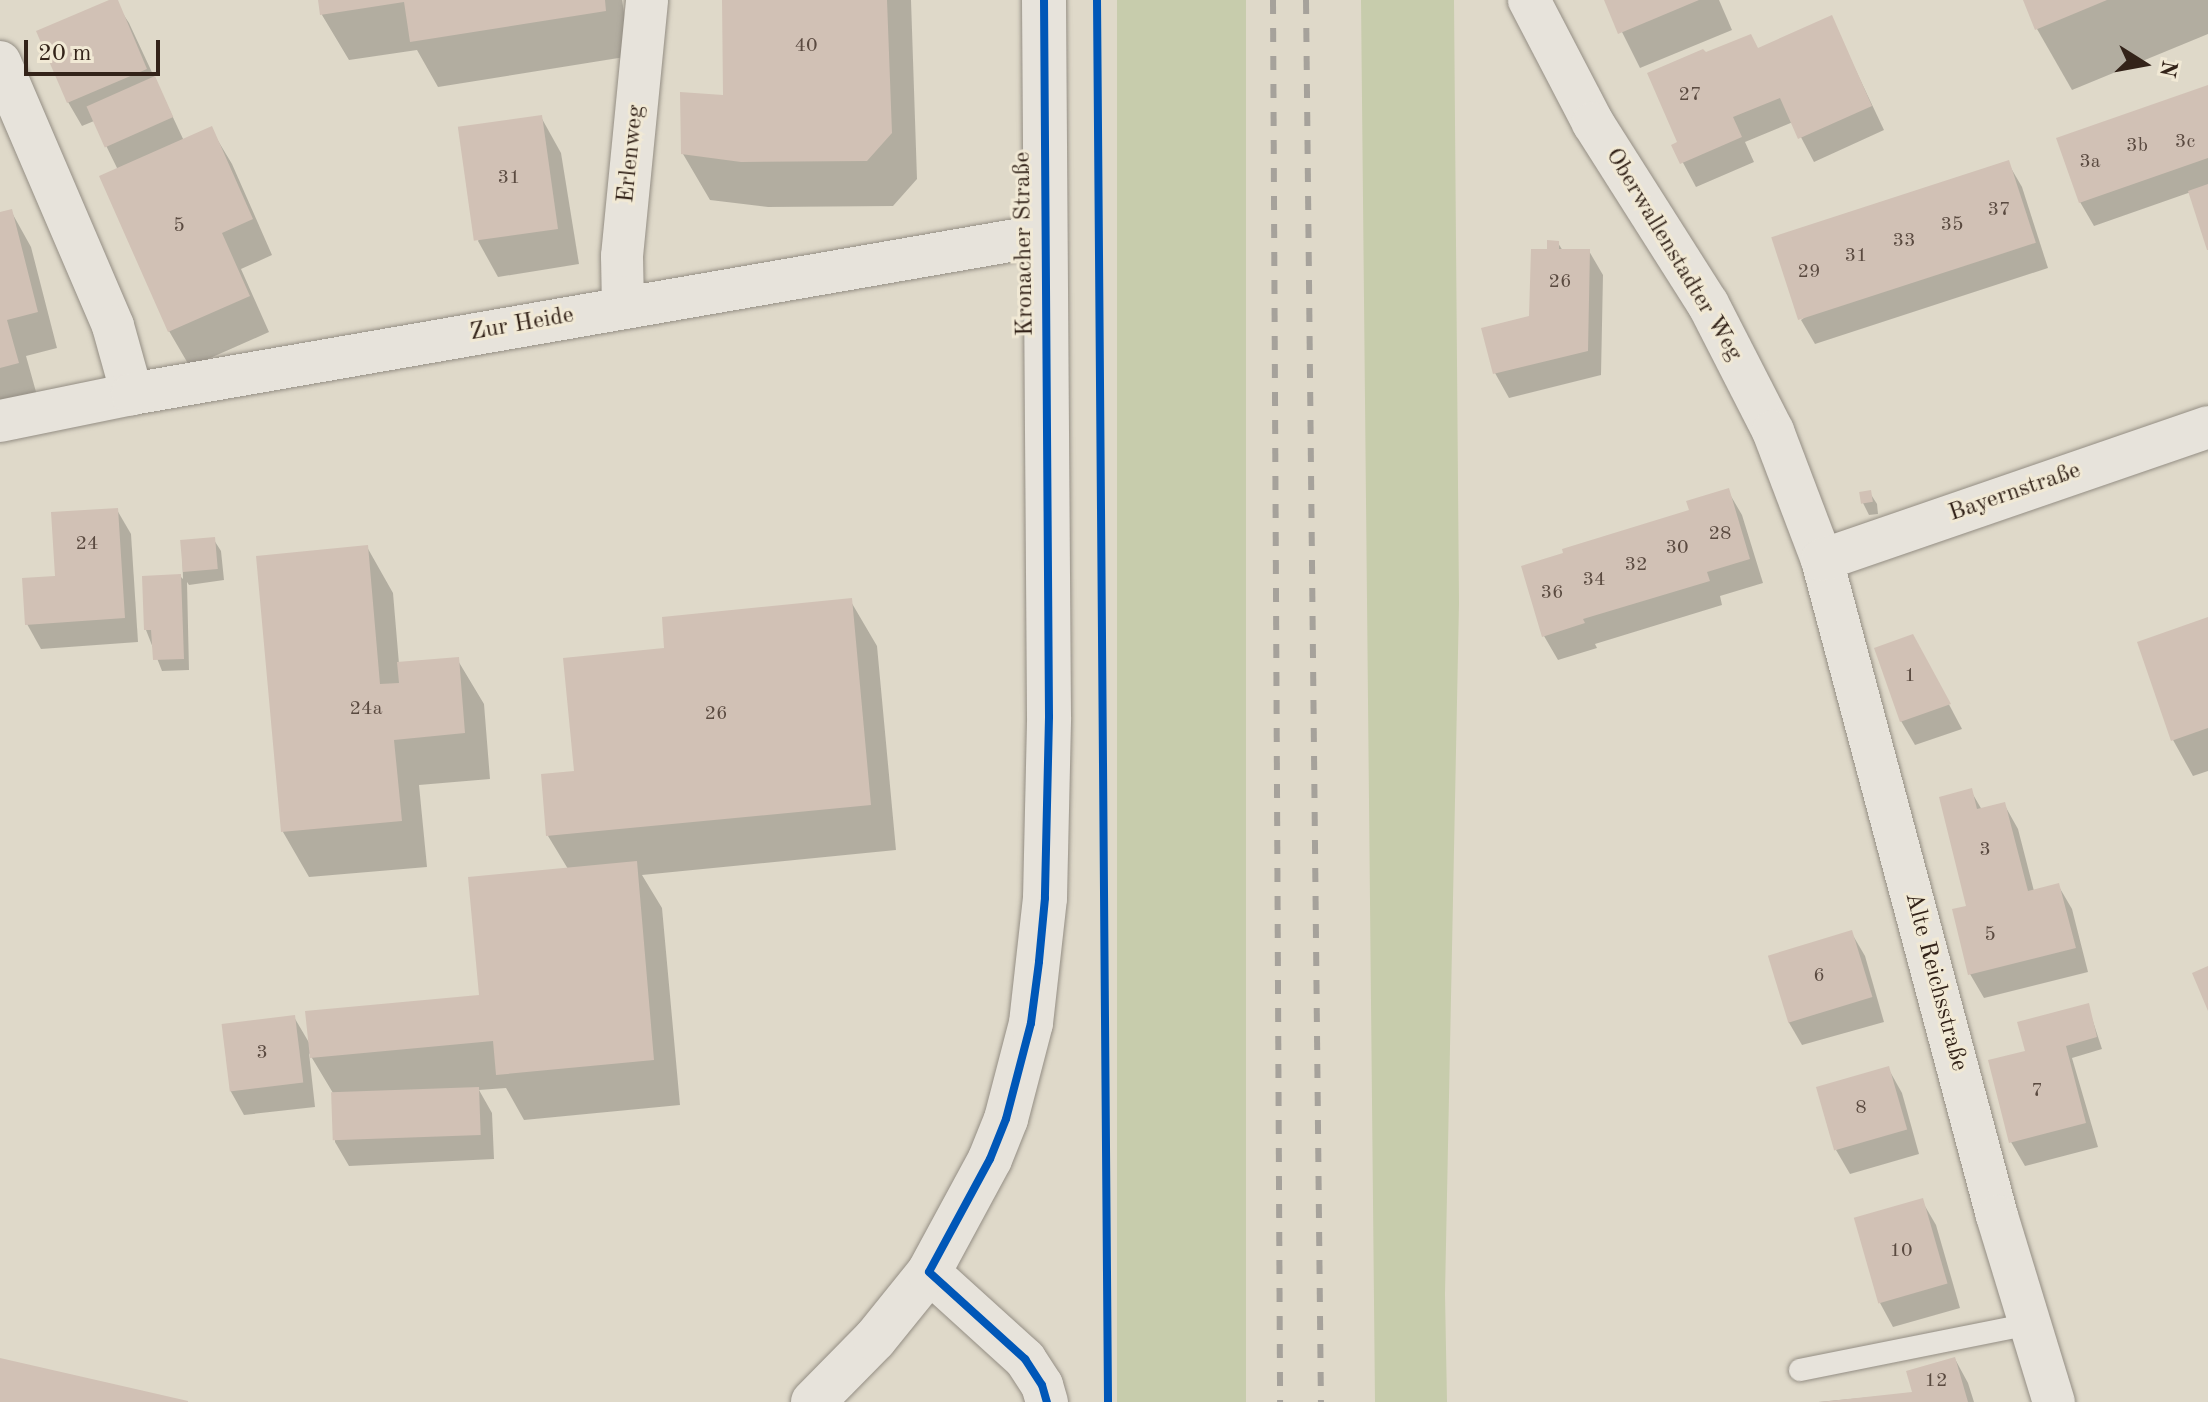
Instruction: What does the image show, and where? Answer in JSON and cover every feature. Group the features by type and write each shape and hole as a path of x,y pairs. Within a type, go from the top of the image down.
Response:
{"street":[{"name":"Erlenweg","path":"623,308 622,256 647,0"},
{"name":"Kronacher Straße","path":"813,1402 875,1339 929,1272 990,1159 1006,1119 1031,1023 1045,898 1049,488 1044,235 1044,0"},
{"name":"Oberwallenstadter Weg","path":"1529,0 1593,123 1708,304 1773,431 1822,560"},
{"path":"0,62 113,326 132,394"},
{"name":"Zur Heide","path":"0,421 132,394 1044,235"},
{"name":"Bayernstraße","path":"1822,560 2208,427"},
{"name":"Alte Reichsstraße","path":"1822,560 1997,1216 2054,1402"},
{"path":"929,1272 1025,1359 1042,1385 1047,1402"}],"lane":[{"path":"1800,1370 2030,1324"}],"green space":[{"path":"1117,0 1246,0 1246,1402 1117,1402"},
{"path":"1361,0 1454,0 1459,603 1445,1294 1447,1402 1375,1402"}],"building":[{"path":"109,0 118,0 147,69 67,103 36,31"},
{"path":"318,0 605,0 606,11 410,42 404,2 320,15"},
{"path":"722,0 887,0 892,133 867,161 741,162 681,154 680,92 723,95"},
{"path":"1604,0 1699,0 1618,34"},
{"path":"2023,0 2107,0 2035,30"},
{"path":"1832,15 1872,106 1798,139 1780,98 1733,117 1742,137 1680,164 1671,145 1677,142 1647,73 1703,49 1706,52 1751,34 1758,48"},
{"path":"155,76 173,117 105,148 86,107"},
{"path":"2208,85 2208,158 2079,203 2056,138"},
{"path":"542,115 558,229 474,241 458,127"},
{"path":"212,126 253,219 222,233 250,296 168,332 99,176"},
{"path":"2009,160 2036,243 1798,320 1771,237"},
{"path":"2208,184 2208,250 2207,250 2188,191"},
{"path":"12,209 38,312 7,320 19,363 0,368 0,212"},
{"path":"1547,240 1559,241 1559,249 1590,249 1588,351 1493,374 1481,328 1529,316 1531,249 1547,249"},
{"path":"1729,488 1750,559 1707,572 1710,581 1583,619 1585,623 1542,637 1521,566 1563,553 1562,549 1689,510 1686,501"},
{"path":"1871,490 1873,502 1861,504 1859,492"},
{"path":"118,508 125,618 25,625 22,578 55,576 51,512"},
{"path":"215,537 218,569 183,572 180,540"},
{"path":"368,545 380,684 399,683 397,662 459,657 465,733 394,740 402,821 281,832 256,556"},
{"path":"181,574 184,659 153,660 151,630 144,630 142,576"},
{"path":"852,598 871,805 546,836 541,774 574,771 563,658 664,648 662,617"},
{"path":"2208,617 2208,728 2171,741 2137,642"},
{"path":"1913,634 1951,704 1900,722 1874,648"},
{"path":"1972,788 1977,809 2005,802 2028,891 2059,883 2076,948 1968,975 1952,909 1966,906 1939,797"},
{"path":"637,861 654,1060 496,1075 493,1041 310,1058 305,1011 479,995 468,877"},
{"path":"1852,930 1872,997 1788,1023 1768,956"},
{"path":"2208,966 2208,1011 2192,973"},
{"path":"2089,1003 2097,1037 2066,1046 2086,1123 2009,1143 1988,1060 2025,1051 2017,1022"},
{"path":"295,1015 303,1082 230,1092 222,1024"},
{"path":"1889,1066 1907,1129 1834,1150 1816,1087"},
{"path":"479,1087 481,1135 333,1140 331,1092"},
{"path":"1923,1198 1948,1284 1878,1303 1854,1218"},
{"path":"1955,1357 1968,1402 1820,1402 1912,1392 1906,1371"},
{"path":"0,1358 188,1401 188,1402 0,1402"}],"railway":[{"path":"1273,0 1280,1402"},
{"path":"1306,0 1321,1402"}],"cycle path":[{"path":"1044,0 1049,717 1045,898 1031,1023 1006,1119 990,1159 929,1272 1025,1359 1042,1385 1047,1402"},
{"path":"1097,0 1108,1402"}]}
